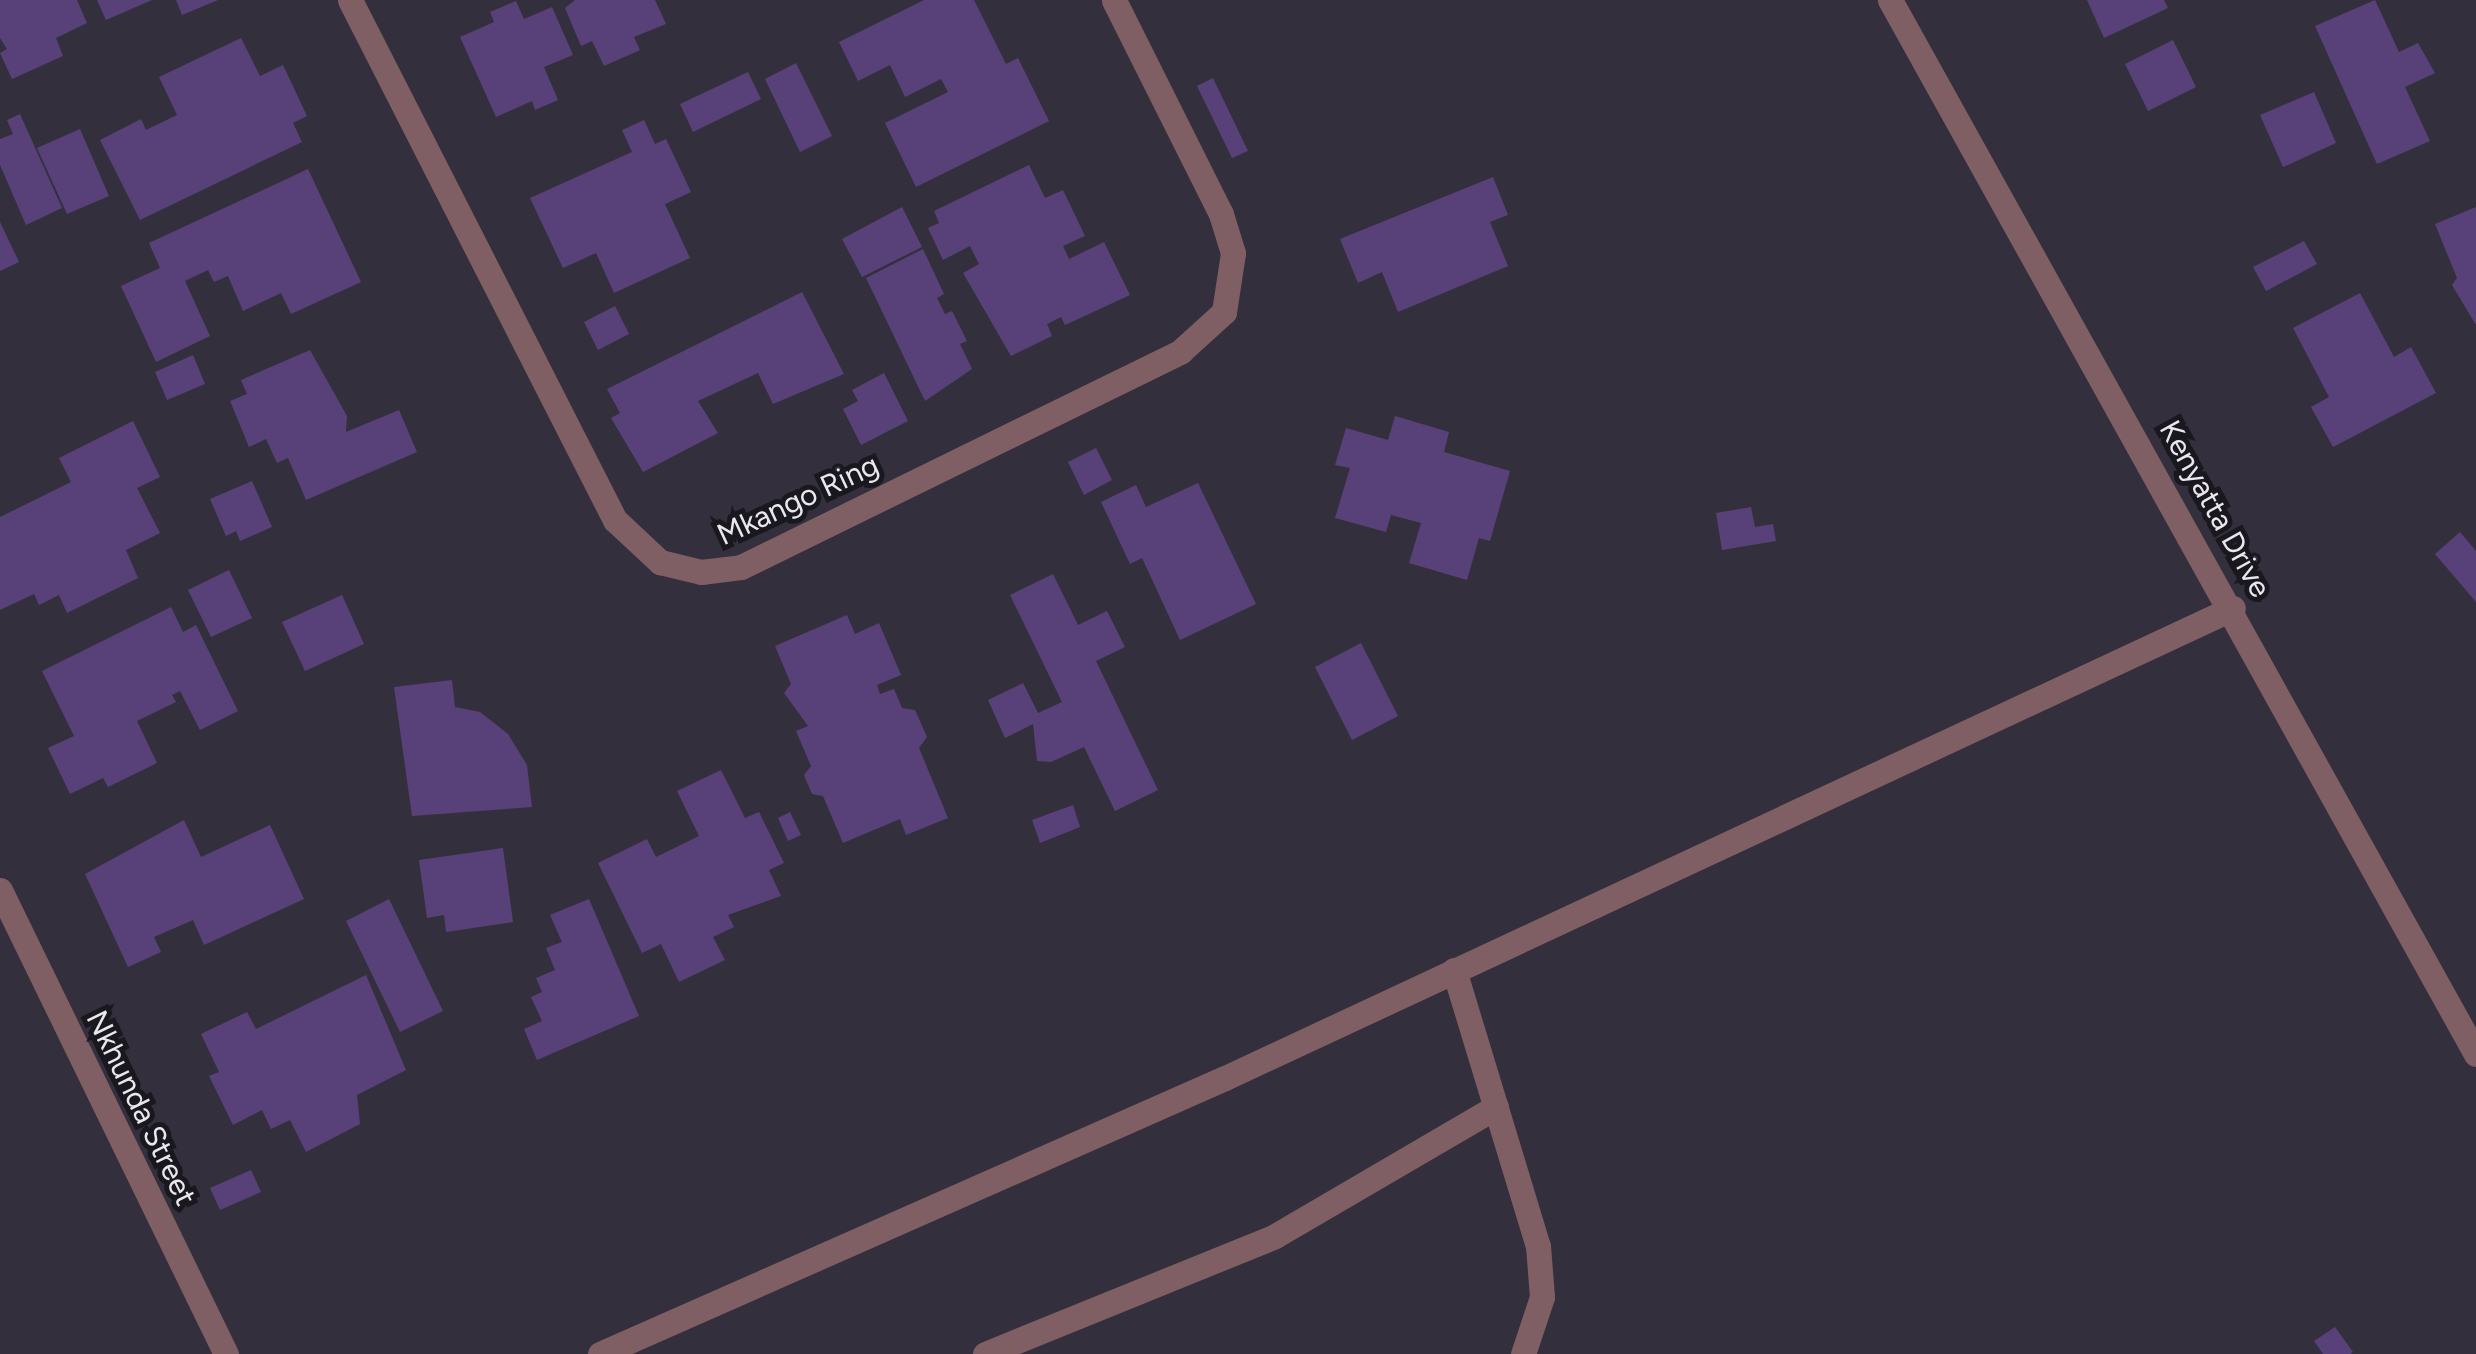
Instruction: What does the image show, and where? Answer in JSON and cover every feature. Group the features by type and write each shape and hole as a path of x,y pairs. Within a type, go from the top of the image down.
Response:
{"street":[{"name":"Mkango Ring","path":"350,0 615,520 660,562 701,572 741,567 1182,351 1224,312 1232,253 1220,214 1114,0"},
{"name":"Kenyatta Drive","path":"1890,0 2233,608 2476,1054"},
{"path":"600,1354 1454,970 2233,608"},
{"name":"Nkhunda Street","path":"0,890 226,1354"},
{"path":"1454,970 1538,1246 1542,1296 1523,1354"},
{"path":"984,1354 1274,1236 1496,1107"}],"building":[{"path":"0,0 77,0 87,23 56,38 63,56 12,79 0,53 7,49 0,38"},
{"path":"97,0 152,0 106,20"},
{"path":"176,0 218,0 182,15"},
{"path":"575,0 655,0 666,24 634,37 640,50 604,66 592,41 581,46 565,8"},
{"path":"924,0 974,0 1006,64 1018,58 1049,121 916,187 885,123 948,92 941,79 905,97 890,65 858,81 839,42"},
{"path":"2087,0 2164,0 2168,8 2104,38"},
{"path":"2375,0 2399,52 2418,43 2435,73 2405,87 2430,141 2377,164 2315,26"},
{"path":"516,1 524,19 552,7 573,55 544,67 558,100 535,110 532,101 496,117 460,37 494,22 490,12"},
{"path":"241,38 260,76 283,65 307,116 293,123 302,142 140,220 100,140 141,119 146,130 177,115 159,77"},
{"path":"2173,40 2196,87 2148,111 2125,64"},
{"path":"796,63 832,136 800,152 765,79"},
{"path":"748,72 761,99 693,132 680,104"},
{"path":"1213,78 1248,151 1232,158 1197,86"},
{"path":"2314,92 2336,143 2283,167 2260,115"},
{"path":"20,114 62,208 26,225 0,165 0,139 13,134 7,120"},
{"path":"644,120 655,144 666,139 691,192 665,204 690,258 614,293 596,253 563,268 530,198 632,152 622,130"},
{"path":"80,129 109,196 67,214 37,148"},
{"path":"1029,165 1045,198 1063,190 1085,236 1063,246 1069,259 1104,242 1130,295 1065,325 1061,317 1047,324 1052,336 1011,356 963,273 979,264 970,246 943,260 928,228 939,223 934,211"},
{"path":"308,169 361,282 291,314 281,293 243,311 228,276 214,282 208,270 185,281 210,336 156,362 121,286 160,268 149,243"},
{"path":"1493,177 1508,215 1490,222 1508,266 1398,312 1382,272 1358,283 1340,239"},
{"path":"902,207 922,247 862,277 842,239"},
{"path":"2476,207 2476,325 2452,285 2457,278 2435,224"},
{"path":"0,222 19,262 0,271"},
{"path":"2304,241 2317,264 2266,291 2253,267"},
{"path":"923,249 944,294 937,298 945,314 952,311 967,341 960,344 972,369 925,401 866,278"},
{"path":"802,292 844,374 773,404 758,373 698,401 718,433 643,472 611,418 620,413 607,389"},
{"path":"2360,293 2394,357 2411,347 2436,393 2333,447 2311,407 2329,397 2293,328"},
{"path":"615,306 629,334 598,350 584,322"},
{"path":"310,350 347,416 346,432 399,410 417,452 306,500 288,458 277,463 266,439 249,447 230,401 247,394 241,380"},
{"path":"193,355 205,384 167,400 155,372"},
{"path":"884,373 908,421 861,445 843,409 858,401 852,390"},
{"path":"1395,416 1449,432 1444,452 1510,471 1490,541 1479,538 1467,580 1409,563 1421,523 1391,515 1386,532 1335,518 1350,468 1335,465 1346,428 1388,440"},
{"path":"133,421 160,477 137,488 160,533 126,550 138,578 67,613 59,595 39,605 34,594 0,610 0,517 71,482 59,458"},
{"path":"1096,448 1112,480 1084,495 1068,462"},
{"path":"252,481 272,527 240,541 236,531 226,536 210,499"},
{"path":"1198,483 1256,604 1180,640 1142,558 1130,564 1101,502 1136,485 1146,507"},
{"path":"1751,507 1755,527 1773,524 1776,541 1722,550 1716,513"},
{"path":"2460,532 2476,551 2476,602 2435,554"},
{"path":"229,570 252,618 211,637 188,590"},
{"path":"1053,574 1078,625 1107,611 1125,647 1096,661 1158,790 1115,811 1084,747 1051,762 1037,761 1033,724 1005,738 988,700 1023,683 1038,713 1062,702 1010,595"},
{"path":"342,595 364,644 305,671 282,622"},
{"path":"171,607 183,632 196,625 238,711 200,730 180,691 172,695 176,702 137,721 157,763 108,787 103,778 70,794 48,748 74,736 42,671"},
{"path":"847,615 855,634 879,623 901,675 877,685 880,694 894,689 902,708 915,710 927,737 919,748 948,818 906,835 900,819 843,843 823,796 812,794 804,775 811,766 796,731 808,726 784,693 791,684 775,646"},
{"path":"1361,643 1398,716 1352,740 1315,667"},
{"path":"452,680 455,707 480,712 508,734 527,765 532,807 412,816 394,687"},
{"path":"721,770 745,818 759,812 784,863 769,870 781,896 728,915 734,927 713,937 725,960 679,982 661,944 642,953 598,863 647,839 656,857 699,836 677,791"},
{"path":"1073,805 1080,827 1040,843 1032,820"},
{"path":"790,812 801,835 788,841 778,818"},
{"path":"184,820 201,857 270,825 304,899 204,945 193,920 154,937 161,952 128,967 85,874"},
{"path":"503,848 513,922 446,932 444,915 427,918 419,860"},
{"path":"389,899 443,1011 400,1032 346,921"},
{"path":"589,899 639,1016 537,1060 524,1029 542,1021 531,997 542,992 536,978 555,970 546,948 562,942 550,915"},
{"path":"366,975 406,1070 357,1095 360,1124 306,1152 290,1120 271,1129 262,1110 233,1125 209,1076 219,1072 201,1034 247,1012 256,1029"},
{"path":"251,1170 261,1192 220,1210 210,1188"},
{"path":"2335,1327 2353,1352 2350,1354 2323,1354 2314,1341"}]}
